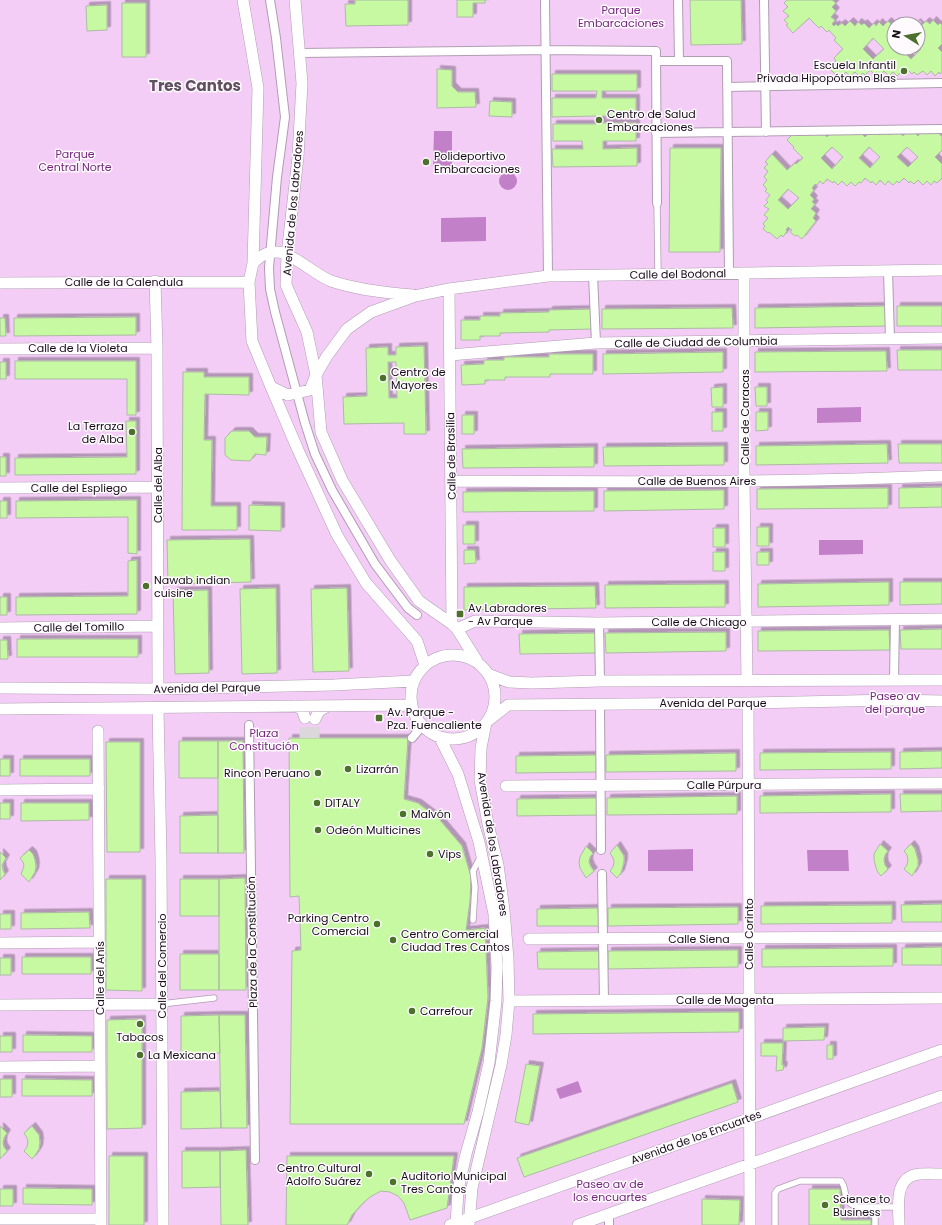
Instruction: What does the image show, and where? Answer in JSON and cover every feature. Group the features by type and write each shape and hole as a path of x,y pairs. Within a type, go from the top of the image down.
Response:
{"street":[{"path":"243,0 258,88 253,263 249,282 252,341 298,450 337,535 366,583 417,640 425,664"},
{"path":"270,0 285,117 277,177 269,268 270,289 275,312 305,423 316,454 332,490 375,564 408,608 416,615"},
{"name":"Avenida de los Labradores","path":"295,0 302,83 298,150 287,255 286,286 307,332 316,376 321,432 342,480 390,560 419,600 455,626 477,661"},
{"path":"545,0 548,276"},
{"path":"678,0 679,61"},
{"path":"764,0 766,132"},
{"path":"300,53 545,50 656,51 657,203"},
{"path":"656,61 727,61 729,274"},
{"path":"728,87 942,83"},
{"path":"656,134 942,129"},
{"path":"253,263 262,254 278,252 287,255"},
{"name":"Calle del Bodonal","path":"287,255 330,281 371,291 415,296"},
{"name":"Calle del Bodonal","path":"296,393 310,390 327,356 347,329 371,312 415,296 449,289 548,276 942,270"},
{"path":"888,271 890,339"},
{"name":"Calle de Caracas","path":"744,273 744,481 747,681"},
{"path":"593,275 596,343"},
{"name":"Calle del Alba","path":"155,282 157,348 158,689"},
{"name":"Calle de la Calendula","path":"0,283 249,282"},
{"name":"Calle de Brasilia","path":"449,289 451,481 455,626"},
{"name":"Calle de Ciudad de Columbia","path":"450,354 596,343 942,338"},
{"name":"Calle de la Violeta","path":"0,349 157,348"},
{"path":"271,387 288,395 296,393"},
{"name":"Calle de Buenos Aires","path":"451,481 744,481 942,476"},
{"name":"Calle del Espliego","path":"0,488 158,488"},
{"name":"Calle de Chicago","path":"455,626 475,621 599,623 942,619"},
{"path":"894,620 894,680"},
{"path":"599,623 600,681"},
{"name":"Calle del Tomillo","path":"0,628 158,626"},
{"path":"450,654 464,655 477,661 490,675 494,686 494,709 487,721 479,730 468,737 454,739 440,738 430,733 422,726 415,716 411,705 410,693 413,681 418,672 425,664 437,657 450,654"},
{"name":"Avenida del Parque","path":"490,675 509,682 532,683 600,681 942,680"},
{"name":"Avenida del Parque","path":"0,688 158,689 334,685 413,681"},
{"name":"Avenida del Parque","path":"487,721 508,705 894,700 942,701"},
{"name":"Calle Corinto","path":"748,703 750,1225"},
{"path":"600,704 601,850"},
{"name":"Avenida del Parque","path":"0,709 411,705"},
{"path":"295,706 302,709 310,719 319,711 328,706"},
{"name":"Calle del Comercio","path":"158,708 161,867 163,1225"},
{"name":"Avenida de los Labradores","path":"469,1222 472,1188 501,1065 506,1035 509,1001 508,959 504,910 498,865 488,824 480,780 481,748 487,721"},
{"name":"Plaza de la Constitución","path":"249,724 255,1160"},
{"path":"412,738 422,726"},
{"name":"Calle del Anís","path":"98,732 101,1222"},
{"name":"Avenida de los Labradores","path":"440,738 458,774 482,854 494,914 497,967 496,1001 489,1063 458,1190 454,1224"},
{"name":"Calle Púrpura","path":"506,786 942,783"},
{"path":"0,790 98,789"},
{"path":"602,874 604,1001"},
{"name":"Calle Siena","path":"529,940 942,937"},
{"path":"0,943 100,942"},
{"name":"Calle de Magenta","path":"509,1001 942,998"},
{"path":"0,1005 161,1004"},
{"name":"Avenida de los Encuartes","path":"454,1224 469,1222 750,1118 942,1050"},
{"path":"0,1067 100,1066"},
{"path":"578,1225 609,1220 750,1164 942,1096"},
{"path":"899,1225 899,1193 904,1181 913,1175 942,1174"},
{"path":"0,1219 101,1222"}],"lane":[{"path":"657,203 658,274"},
{"path":"473,920 475,887 473,871 482,854"},
{"path":"161,1004 214,998"},
{"path":"775,1225 775,1193 778,1189 800,1182 842,1181 845,1186 846,1199 851,1205 856,1207 875,1208 898,1207"},
{"path":"875,1208 875,1225"}],"green space":[{"path":"0,0 942,0 942,1225 0,1225"}],"shaded area":[{"path":"434,131 452,131 452,167 433,167"},
{"path":"504,172 512,172 517,177 515,188 512,190 504,190 499,185 499,177"},
{"path":"486,217 486,241 441,242 441,218"},
{"path":"861,407 861,422 817,423 817,408"},
{"path":"819,540 863,540 863,554 819,555"},
{"path":"693,849 693,871 648,871 648,850"},
{"path":"807,850 848,850 849,871 808,871"},
{"path":"578,1081 582,1092 560,1099 556,1089"}],"building":[{"path":"355,0 408,0 408,25 346,26 345,4 355,4"},
{"path":"457,0 485,0 485,3 473,3 473,17 457,17"},
{"path":"690,0 741,0 742,44 691,45"},
{"path":"787,0 832,0 836,3 832,7 836,11 831,17 835,20 832,24 834,26 836,24 838,26 842,23 845,26 850,21 855,26 858,22 862,25 864,23 869,28 874,23 876,26 879,22 883,26 886,23 886,56 908,56 911,59 914,56 926,56 926,21 930,24 933,20 938,25 940,23 942,25 942,44 938,48 942,52 942,72 940,74 939,72 935,76 931,71 927,75 923,71 917,75 914,72 912,74 908,70 903,75 901,72 897,76 893,72 889,76 884,71 879,76 876,72 874,74 870,70 865,75 863,73 859,76 855,72 850,76 846,72 842,76 838,73 836,75 829,68 836,61 834,58 843,49 834,40 836,38 829,30 827,32 821,26 819,28 809,18 793,33 786,25 788,24 784,20 789,16 783,11 788,7 784,3","holes":["873,38 884,49 873,59 863,49"]},
{"path":"122,3 146,3 146,57 122,57"},
{"path":"107,5 107,30 87,31 86,6"},
{"path":"437,69 452,70 452,86 458,92 475,92 476,107 437,108"},
{"name":"Centro de Salud Embarcaciones","path":"552,74 637,74 637,91 602,91 602,98 636,98 636,116 602,116 602,123 636,123 636,141 603,141 603,149 637,148 637,166 553,167 552,149 583,149 582,141 553,141 553,124 596,124 596,116 552,117 552,98 596,98 597,91 552,91"},
{"path":"490,101 512,102 512,117 489,116"},
{"path":"855,130 859,135 861,133 865,137 870,132 872,134 876,131 879,135 885,130 889,135 893,131 896,134 899,132 903,136 907,131 910,134 913,131 918,136 923,130 926,134 931,130 934,134 937,131 941,136 942,135 942,150 935,157 942,164 942,178 937,183 934,181 931,185 927,181 923,185 918,180 914,184 910,181 909,183 904,178 899,183 897,181 893,185 888,181 885,185 880,180 876,185 872,181 871,183 865,178 861,183 859,182 855,186 851,182 847,186 842,181 838,185 834,181 833,183 827,179 823,184 820,181 812,188 814,190 810,195 814,199 812,202 815,204 811,209 816,213 813,218 816,221 802,239 790,232 792,230 788,227 783,237 781,235 777,239 763,229 765,226 763,224 768,218 764,215 769,209 764,206 768,202 766,200 770,195 765,191 767,189 763,185 767,180 764,177 768,171 764,168 768,164 765,162 772,154 787,170 803,158 787,140 794,133 796,135 800,132 804,136 809,131 813,135 817,131 820,135 823,133 827,137 832,132 834,135 838,131 842,135 847,131 851,134","holes":["832,147 843,157 832,169 821,158","869,147 880,157 870,168 859,158","907,147 918,157 908,167 897,157","788,189 799,198 788,209 778,200"]},
{"path":"670,148 721,148 720,252 669,252"},
{"path":"886,306 886,326 755,328 755,308"},
{"path":"897,306 942,306 942,326 897,326"},
{"path":"732,308 733,328 602,329 602,309"},
{"path":"592,309 593,329 500,333 500,336 480,336 480,340 461,340 461,320 480,320 480,316 500,316 500,313"},
{"path":"136,317 136,335 14,336 14,318"},
{"path":"0,318 5,318 6,336 0,336"},
{"path":"424,346 426,434 404,434 404,423 344,424 343,397 367,396 366,348 388,347 388,355 396,355 396,347","holes":["388,362 396,362 397,398 389,398"]},
{"path":"897,350 942,350 942,370 898,370"},
{"path":"886,351 887,371 755,372 755,352"},
{"path":"723,352 723,372 603,374 603,354"},
{"path":"549,354 593,354 593,374 550,374 550,377 505,377 505,380 485,380 485,384 462,385 461,365 484,364 484,360 504,360 504,357 549,357"},
{"path":"15,361 136,361 136,415 127,415 127,379 15,379"},
{"path":"0,362 6,362 6,379 0,379"},
{"path":"183,372 204,372 204,377 249,377 249,395 205,394 204,440 212,440 211,506 237,506 237,530 182,530"},
{"path":"723,387 723,407 712,407 711,388"},
{"path":"755,387 767,387 767,406 756,406"},
{"path":"712,412 723,412 723,431 712,431"},
{"path":"756,412 768,412 768,430 756,431"},
{"path":"462,415 474,415 474,434 462,434"},
{"path":"126,421 136,421 136,474 15,475 15,458 127,457"},
{"path":"232,431 249,431 255,437 267,437 266,455 255,454 250,461 231,460 225,455 225,438"},
{"path":"887,444 888,463 756,465 756,446"},
{"path":"898,444 942,444 942,463 899,463"},
{"path":"724,446 724,465 604,466 603,447"},
{"path":"594,447 594,467 463,468 462,449"},
{"path":"0,457 6,457 6,476 0,476"},
{"path":"942,487 942,507 899,508 899,488"},
{"path":"888,488 888,508 757,509 757,489"},
{"path":"724,490 724,509 604,511 604,491"},
{"path":"594,491 594,511 463,512 463,492"},
{"path":"137,500 137,554 128,553 128,517 16,518 16,501"},
{"path":"0,501 7,501 7,518 0,518"},
{"path":"249,505 281,506 281,531 249,530"},
{"path":"463,525 475,525 475,544 463,544"},
{"path":"757,527 769,527 769,546 757,546"},
{"path":"713,528 725,528 725,547 713,547"},
{"path":"250,539 251,582 168,584 167,540"},
{"path":"464,550 475,550 476,563 464,564"},
{"path":"713,552 725,552 725,571 713,571"},
{"path":"757,552 769,552 769,565 757,565"},
{"path":"137,560 137,614 16,615 16,597 128,596 128,561"},
{"path":"889,582 889,605 758,607 758,584"},
{"path":"900,582 942,582 942,604 900,605"},
{"path":"725,584 725,607 605,608 605,585"},
{"path":"595,586 596,608 464,610 464,587"},
{"path":"276,588 277,673 242,674 240,589"},
{"path":"347,588 349,671 313,672 311,589"},
{"path":"208,590 209,673 175,674 173,591"},
{"path":"0,597 7,597 7,615 0,615"},
{"path":"942,629 942,649 901,649 900,630"},
{"path":"889,630 890,650 758,651 758,631"},
{"path":"726,632 726,651 606,653 605,633"},
{"path":"596,633 596,653 520,654 519,634"},
{"path":"17,639 138,639 138,657 17,657"},
{"path":"0,640 7,640 8,659 0,659"},
{"name":"Centro Comercial Ciudad Tres Cantos","path":"289,738 408,738 404,799 418,803 439,819 462,846 471,877 470,901 466,930 485,928 488,997 482,1048 464,1124 290,1124 292,951 301,950 299,896 290,897"},
{"path":"179,741 218,741 218,778 179,778"},
{"path":"218,741 243,741 244,853 218,853"},
{"path":"106,742 140,742 140,852 107,852"},
{"path":"942,751 942,768 900,769 900,752"},
{"path":"891,752 891,769 760,770 760,753"},
{"path":"736,753 736,771 606,772 606,755"},
{"path":"597,755 597,772 516,773 516,756"},
{"path":"0,759 10,759 10,776 0,776"},
{"path":"20,759 90,759 90,776 20,776"},
{"path":"891,794 891,812 760,813 760,796"},
{"path":"900,794 942,794 942,811 901,812"},
{"path":"737,796 737,814 607,815 607,798"},
{"path":"597,798 597,815 517,816 517,799"},
{"path":"0,803 10,803 10,819 0,819"},
{"path":"21,803 89,803 89,820 21,821"},
{"path":"218,815 218,853 180,853 180,816"},
{"path":"880,844 888,851 884,860 888,869 881,876 877,871 874,860 874,854"},
{"path":"911,844 915,849 918,860 918,866 912,876 904,869 908,860 904,851"},
{"path":"617,845 624,856 624,862 621,873 617,878 610,871 614,862 610,853"},
{"path":"586,846 593,853 589,862 594,871 586,878 580,868 579,863 580,857"},
{"path":"29,850 33,854 36,866 35,872 29,882 21,874 24,866 20,858"},
{"path":"0,852 6,858 2,865 5,874 0,880"},
{"path":"245,878 246,990 219,990 219,879"},
{"path":"106,879 142,879 142,991 106,990"},
{"path":"180,879 219,879 219,916 180,916"},
{"path":"942,904 942,922 902,922 901,905"},
{"path":"892,905 892,923 761,924 761,906"},
{"path":"738,907 738,924 608,926 608,908"},
{"path":"598,908 599,926 537,926 537,909"},
{"path":"89,912 90,928 21,929 21,913"},
{"path":"0,914 11,914 11,929 0,929"},
{"path":"942,947 942,965 902,965 902,948"},
{"path":"893,948 893,966 762,967 762,949"},
{"path":"738,950 738,967 608,969 608,951"},
{"path":"599,951 599,969 538,969 537,952"},
{"path":"180,954 219,954 219,990 180,990"},
{"path":"22,957 91,957 91,974 22,974"},
{"path":"0,958 11,958 11,975 0,975"},
{"path":"739,1012 739,1032 533,1034 533,1014"},
{"path":"219,1015 220,1053 181,1054 181,1016"},
{"path":"219,1015 245,1015 247,1128 221,1128"},
{"path":"142,1019 142,1128 107,1129 107,1020"},
{"path":"825,1027 824,1040 783,1041 783,1028"},
{"path":"23,1035 92,1036 92,1052 23,1052"},
{"path":"0,1036 12,1036 12,1052 0,1052"},
{"path":"761,1043 783,1043 783,1070 776,1071 777,1056 761,1056"},
{"path":"827,1045 833,1045 833,1059 827,1059"},
{"path":"526,1064 540,1066 529,1125 515,1122"},
{"path":"0,1079 12,1079 12,1097 0,1097"},
{"path":"22,1079 92,1080 92,1096 22,1096"},
{"path":"732,1083 738,1102 524,1177 517,1158"},
{"path":"220,1091 221,1128 181,1129 181,1092"},
{"path":"0,1126 7,1133 3,1143 7,1151 0,1159"},
{"path":"32,1126 39,1135 40,1142 39,1149 32,1159 24,1151 28,1142 24,1133"},
{"path":"246,1150 248,1225 221,1225 220,1151"},
{"path":"182,1151 220,1151 220,1187 182,1188"},
{"path":"109,1156 144,1156 144,1225 109,1225"},
{"name":"Centro Cultural Adolfo Suárez","path":"287,1156 454,1156 447,1208 410,1220 404,1203 398,1196 390,1192 381,1191 363,1203 352,1215 347,1225 286,1225"},
{"path":"23,1188 92,1189 92,1205 23,1204"},
{"path":"0,1189 13,1189 13,1206 0,1206"},
{"name":"Science to Business","path":"809,1189 840,1189 841,1220 871,1220 871,1225 809,1225"},
{"path":"702,1199 740,1200 739,1225 702,1225"}],"tunnel":[{"path":"305,718 305,738"},
{"path":"314,738 315,719"}],"place":[{"name":"Escuela Infantil Privada Hipopótamo Blas","path":"904,71"},
{"name":"Centro de Salud Embarcaciones","path":"599,120"},
{"name":"Polideportivo Embarcaciones","path":"426,162"},
{"name":"Centro de Mayores","path":"383,378"},
{"name":"La Terraza de Alba","path":"132,432"},
{"name":"Nawab indian cuisine","path":"146,586"},
{"name":"Av Labradores - Av Parque","path":"460,614"},
{"name":"Av. Parque - Pza. Fuencaliente","path":"379,718"},
{"name":"Lizarrán","path":"348,769"},
{"name":"Rincon Peruano","path":"318,773"},
{"name":"DITALY","path":"317,803"},
{"name":"Malvón","path":"403,814"},
{"name":"Odeón Multicines","path":"318,830"},
{"name":"Vips","path":"430,854"},
{"name":"Parking Centro Comercial","path":"377,924"},
{"name":"Centro Comercial Ciudad Tres Cantos","path":"393,940"},
{"name":"Carrefour","path":"412,1011"},
{"name":"Tabacos","path":"140,1024"},
{"name":"La Mexicana","path":"140,1055"},
{"name":"Centro Cultural Adolfo Suárez","path":"369,1174"},
{"name":"Auditorio Municipal Tres Cantos","path":"393,1182"},
{"name":"Science to Business","path":"825,1205"}],"district":[{"name":"Tres Cantos","path":"195,85"}],"park label":[{"name":"Parque Embarcaciones","path":"621,16"},
{"name":"Parque Central Norte","path":"75,160"},
{"name":"Paseo av del parque","path":"895,702"},
{"name":"Plaza Constitución","path":"264,739"},
{"name":"Paseo av de los encuartes","path":"610,1190"}]}
